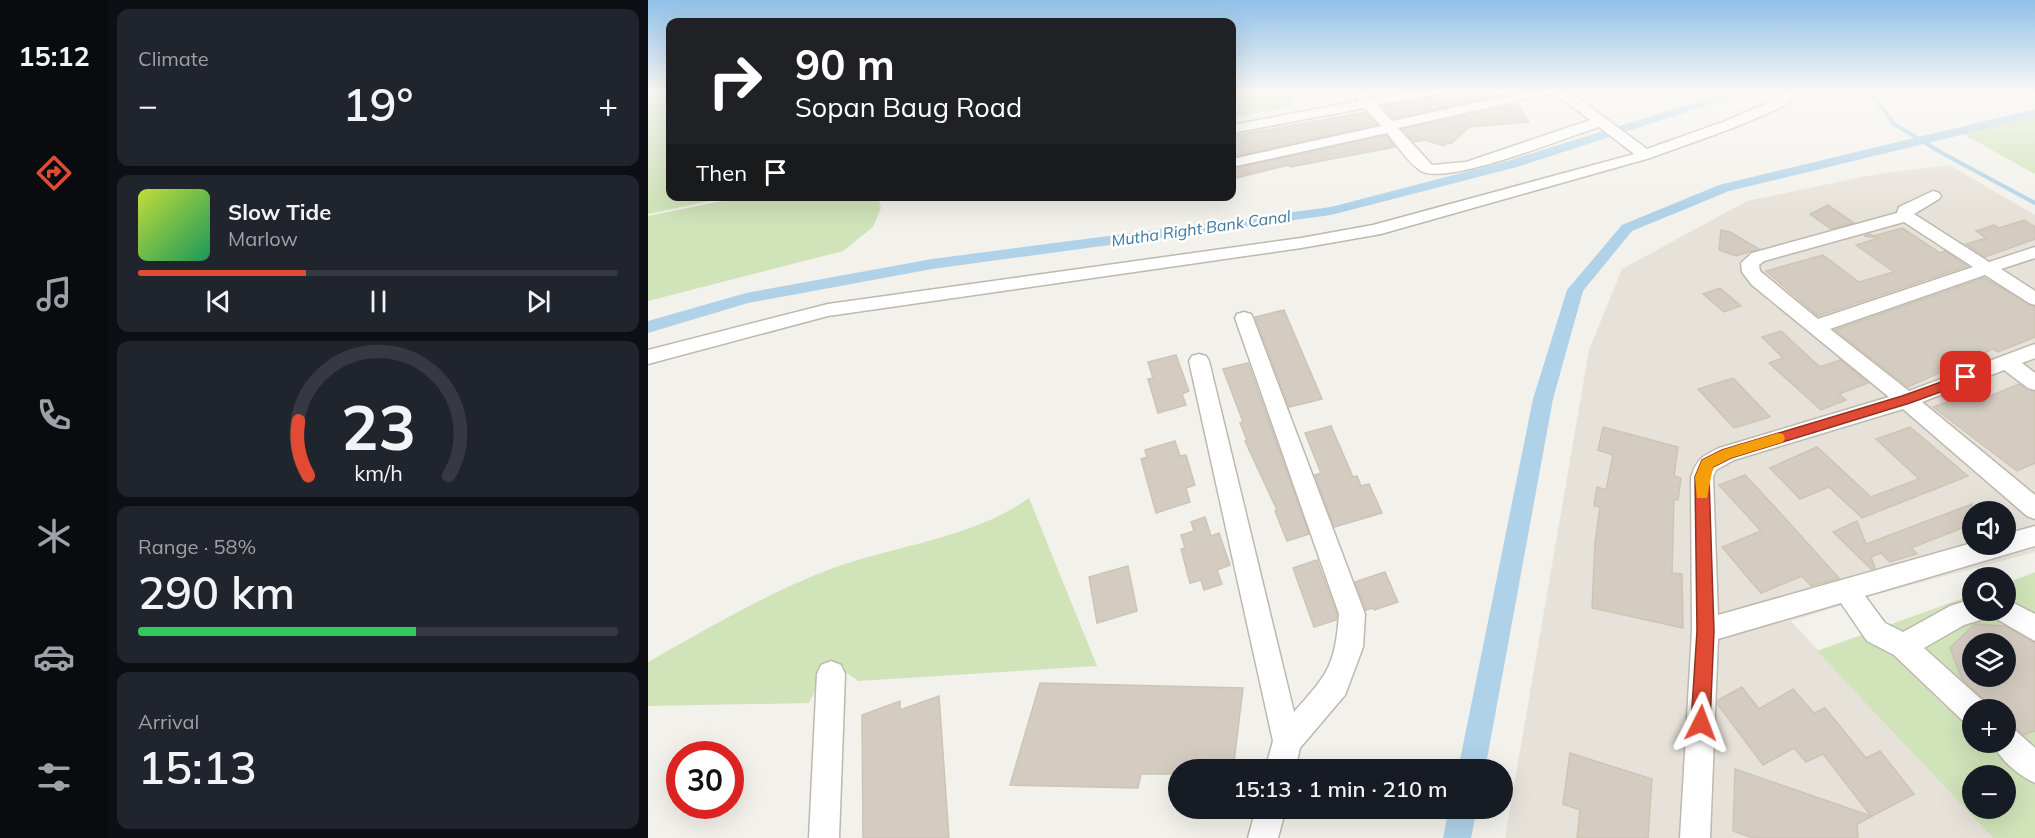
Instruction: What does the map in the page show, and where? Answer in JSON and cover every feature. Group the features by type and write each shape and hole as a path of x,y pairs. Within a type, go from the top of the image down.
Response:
{"street":[{"path":"1236,162 1376,130"},
{"path":"1393,130 1427,168 1443,170 1468,166 1583,130"},
{"path":"1611,130 1640,151"},
{"path":"648,357 828,310 1290,245 1375,230 1711,130"},
{"path":"1906,216 1905,210 1933,196"},
{"path":"2035,299 1906,216 1758,257 1750,263 1751,272 1758,281 1906,400 2035,509"},
{"path":"1815,327 2035,252"},
{"path":"1244,318 1352,614 1350,647 1335,686 1287,741"},
{"path":"1695,838 1705,631 1702,477 1707,464 1727,454 1906,400 2035,351"},
{"path":"1199,361 1287,741 1283,759"},
{"path":"2006,362 2035,383"},
{"path":"2016,541 2035,536"},
{"path":"1705,631 1967,555"},
{"path":"1846,590 1876,632 1903,646 1962,701"},
{"path":"1903,646 1962,613"},
{"path":"2016,616 2035,629"},
{"path":"824,838 831,674"},
{"path":"2016,750 2035,768"},
{"path":"1263,838 1268,819"}],"shaded area":[{"path":"1950,165 2035,215 2035,552 1979,567 1962,567 1962,572 1871,596 1791,621 1962,805 1962,819 1975,819 1993,838 1505,838 1508,819 1513,819 1513,792 1589,350 1622,269 1747,201 1877,174"}],"green space":[{"path":"648,130 666,130 666,201 709,201 648,214"},
{"path":"1979,130 2035,130 2035,174 1963,134"},
{"path":"722,201 879,201 881,208 873,227 843,251 648,301 648,216"},
{"path":"1029,498 1097,666 858,681 830,661 809,703 648,706 648,662 712,626 823,572 981,524"},
{"path":"2035,572 2035,838 1993,838 1975,819 2016,819 2016,765 1962,765 1962,805 1817,651 1962,599 1962,621 2016,621 2016,579"}],"building":[{"path":"1265,130 1354,130 1236,156 1236,135"},
{"path":"1403,130 1466,130 1451,144 1447,143 1444,146 1425,140 1414,142"},
{"path":"1386,135 1395,147 1290,167 1288,165 1236,178 1236,168"},
{"path":"1828,205 1854,223 1831,229 1810,214"},
{"path":"2024,220 2035,227 2035,239 1985,257 1966,244 1986,238 1976,231 1994,225 1999,228"},
{"path":"1902,228 1940,253 1945,251 1967,266 1818,316 1766,271 1823,255 1859,282 1894,272 1856,245 1879,238 1864,236 1870,234 1873,236"},
{"path":"1721,230 1730,232 1759,249 1736,256 1719,250"},
{"path":"1984,278 2035,307 2035,337 1998,352 1993,349 1908,387 1835,330"},
{"path":"1720,288 1741,306 1724,312 1703,294"},
{"path":"1284,310 1322,399 1289,407 1255,317"},
{"path":"1781,331 1820,367 1840,360 1868,383 1839,394 1846,400 1821,410 1769,363 1783,358 1762,337"},
{"path":"1176,355 1189,391 1182,394 1186,405 1158,413 1148,379 1153,378 1148,362"},
{"path":"1248,363 1309,534 1287,541 1275,511 1277,510 1245,441 1247,440 1240,423 1243,422 1223,369"},
{"path":"1733,378 1770,417 1734,428 1698,389"},
{"path":"2019,384 2035,392 2035,463 2017,471 1933,407 1976,391 1985,398"},
{"path":"1331,426 1353,477 1357,476 1361,486 1369,484 1382,513 1334,527 1315,475 1321,473 1305,433"},
{"path":"1603,427 1678,447 1674,476 1681,478 1678,500 1674,499 1672,573 1682,574 1683,628 1592,608 1595,543 1600,507 1594,506 1597,487 1606,490 1613,455 1598,450"},
{"path":"1910,427 1968,476 1862,518 1829,487 1800,499 1770,468 1817,447 1871,497 1919,479 1876,439"},
{"path":"1175,441 1180,456 1186,455 1195,485 1186,488 1190,502 1156,513 1141,459 1147,457 1145,450"},
{"path":"1745,475 1839,578 1811,586 1802,576 1761,593 1722,547 1761,531 1719,485"},
{"path":"1962,508 1962,528 1911,548 1917,554 1890,562 1881,553 1871,557 1875,568 1871,569 1833,532 1857,521 1866,544"},
{"path":"1205,517 1211,536 1219,533 1230,565 1217,570 1222,584 1204,590 1201,580 1190,583 1181,549 1185,548 1181,535 1194,531 1191,522"},
{"path":"1317,560 1337,614 1336,620 1314,627 1293,568"},
{"path":"1128,566 1137,611 1097,623 1089,577"},
{"path":"1385,572 1398,602 1374,610 1373,608 1366,610 1355,582"},
{"path":"1975,624 2005,626 2035,643 2035,731 2023,735 2016,729 2016,699 1983,698 1971,687 2016,687 2016,633 1966,633"},
{"path":"1962,636 1962,679 1950,648"},
{"path":"1040,683 1243,688 1234,759 1168,759 1168,774 1141,774 1138,788 1010,785"},
{"path":"1742,687 1759,709 1793,689 1814,713 1825,708 1866,758 1880,751 1914,794 1857,824 1858,838 1753,838 1733,831 1735,769 1871,816 1823,754 1806,762 1794,748 1763,765 1718,705 1718,700"},
{"path":"939,696 949,838 863,838 862,715 900,701 900,710"},
{"path":"1570,753 1652,779 1648,838 1577,838 1580,810 1563,804"}],"waterway":[{"name":"Mutha Right Bank Canal","path":"648,327 746,298 932,264 1331,211 1512,164 1620,130"},
{"path":"1904,130 2035,203"},
{"path":"1473,759 1543,399 1575,290 1627,228 1724,188 1964,130"},
{"path":"1457,838 1461,819"}],"slow traffic":[{"path":"1702,493 1702,477 1707,464 1727,454 1778,438"}],"route":[{"path":"1701,723 1705,631 1702,477 1707,464 1727,454 1906,400 1966,377"}]}
